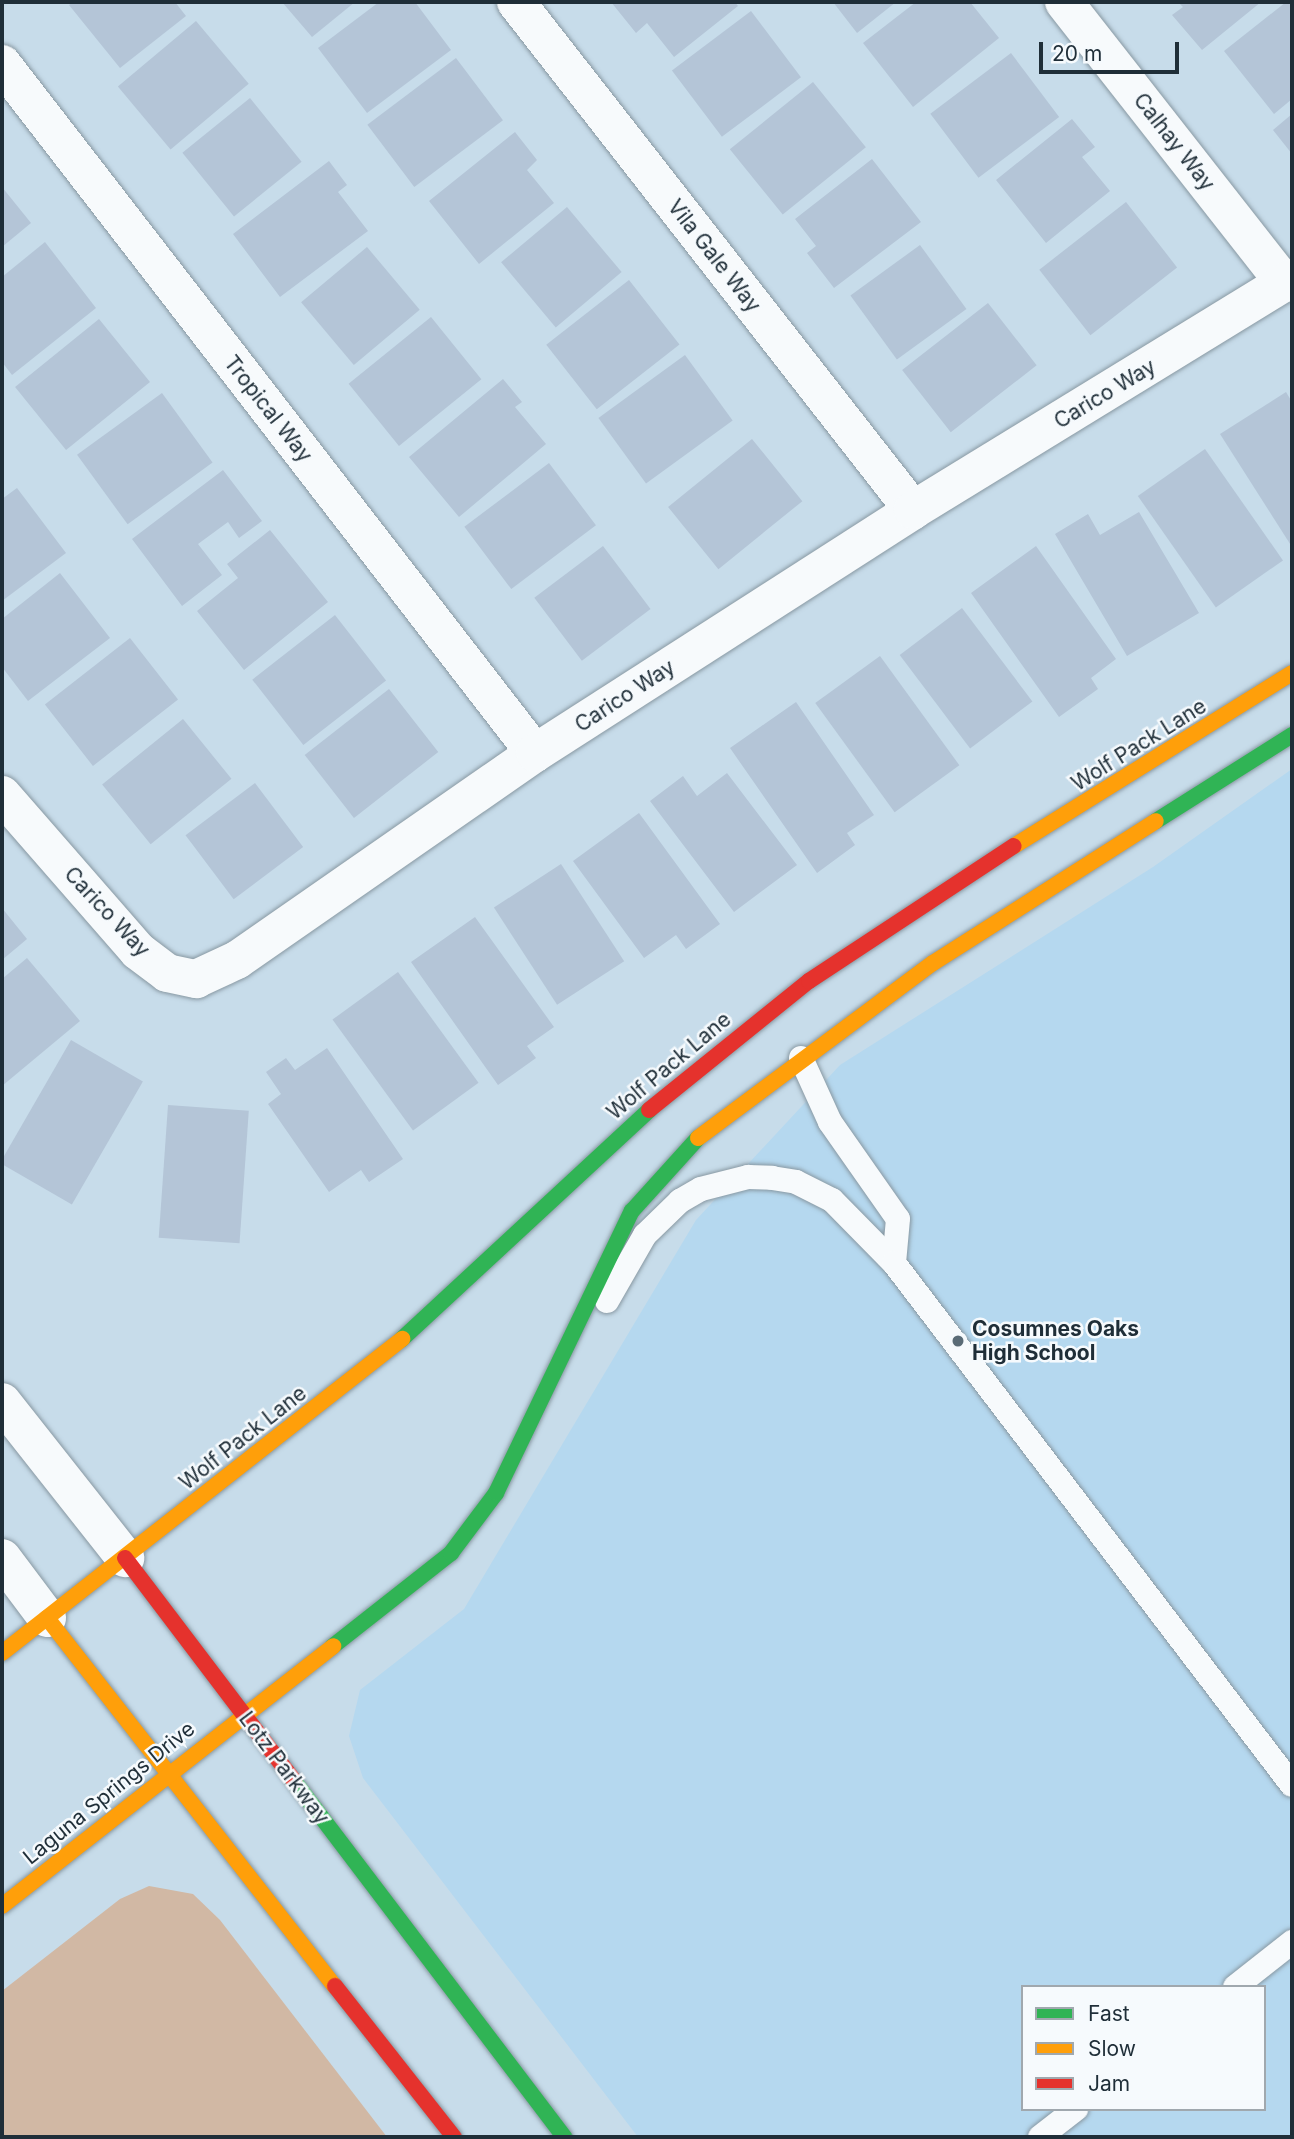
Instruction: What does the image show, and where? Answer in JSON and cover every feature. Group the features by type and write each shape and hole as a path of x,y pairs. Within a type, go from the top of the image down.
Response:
{"street":[{"name":"Vila Gale Way","path":"516,2 913,510"},
{"name":"Calhay Way","path":"1064,2 1288,281"},
{"name":"Tropical Way","path":"2,64 535,753"},
{"name":"Carico Way","path":"2,795 138,951 167,973 196,979 237,960 535,753 913,510 1288,281"},
{"name":"Wolf Pack Lane","path":"125,1558 392,1348 606,1147 788,997 914,908 1292,673"},
{"path":"242,1712 427,1575 475,1524 496,1493 632,1211 684,1148 801,1058 933,963 1292,735"},
{"name":"Lotz Parkway","path":"2,1402 125,1558 564,2137"},
{"path":"2,1558 47,1618 171,1770 454,2137"},
{"path":"2,1653 125,1558"},
{"name":"Laguna Springs Drive","path":"2,1906 242,1712"}],"lane":[{"path":"801,1058 831,1122 898,1219 894,1263"},
{"path":"496,1493 645,1235 680,1201 701,1189 748,1177 796,1182 832,1200 894,1263 1292,1785"},
{"path":"1238,1985 1292,1942"},
{"path":"1040,2137 1073,2111"}],"shaded area":[{"name":"Cosumnes Oaks High School","path":"1292,769 1292,2137 638,2137 363,1778 349,1736 360,1690 464,1609 696,1220 840,1065 1153,867"},
{"path":"149,1886 193,1894 220,1920 387,2137 2,2137 2,1991 120,1899"}],"building":[{"path":"73,2 175,2 186,16 120,68 69,5"},
{"path":"282,2 355,2 312,37"},
{"path":"379,2 415,2 451,50 367,113 318,48"},
{"path":"611,2 735,2 738,6 674,57 647,23 636,33"},
{"path":"833,2 896,2 857,33"},
{"path":"916,2 970,2 999,38 913,107 863,43"},
{"path":"1178,2 1261,2 1202,50 1172,15 1183,7"},
{"path":"1286,2 1292,2 1292,99 1274,114 1224,51"},
{"path":"751,11 801,77 722,137 672,71"},
{"path":"196,21 249,84 171,149 118,87"},
{"path":"1011,53 1059,117 978,178 930,114"},
{"path":"456,58 503,120 414,187 367,125"},
{"path":"813,82 866,147 783,215 730,149"},
{"path":"250,98 302,162 234,216 182,153"},
{"path":"1292,114 1292,154 1273,130"},
{"path":"1072,119 1095,147 1082,157 1110,191 1046,243 996,180"},
{"path":"515,132 537,160 527,170 554,203 479,264 429,201"},
{"path":"872,159 921,222 834,288 807,253 816,246 795,219"},
{"path":"329,161 347,185 338,192 368,231 280,297 233,234"},
{"path":"2,187 31,223 2,247"},
{"path":"1126,202 1177,267 1090,335 1039,270"},
{"path":"567,207 622,272 556,327 501,262"},
{"path":"45,242 96,308 12,375 2,362 2,277"},
{"path":"920,245 966,309 897,359 850,296"},
{"path":"367,247 420,310 354,365 301,302"},
{"path":"629,280 679,345 597,409 546,345"},
{"path":"988,303 1037,365 951,432 902,370"},
{"path":"431,317 481,379 399,446 349,384"},
{"path":"99,319 150,382 66,450 15,387"},
{"path":"685,355 733,421 646,483 598,418"},
{"path":"503,379 522,402 515,407 546,444 459,517 409,457"},
{"path":"1286,392 1292,402 1292,547 1220,434"},
{"path":"162,393 213,463 128,524 77,455"},
{"path":"752,439 802,501 718,569 668,507"},
{"path":"1205,449 1283,560 1216,607 1138,496"},
{"path":"549,463 596,525 511,589 464,527"},
{"path":"223,470 262,521 239,538 228,522 198,544 222,575 182,606 132,539"},
{"path":"17,488 66,553 2,601 2,499"},
{"path":"1139,512 1199,613 1127,656 1055,534 1088,514 1100,535"},
{"path":"270,530 328,602 244,670 197,611 238,578 227,564"},
{"path":"603,546 651,609 582,661 534,598"},
{"path":"1036,546 1116,659 1091,678 1098,689 1059,717 971,593"},
{"path":"60,573 110,638 28,701 2,667 2,619"},
{"path":"962,608 1032,701 970,748 900,655"},
{"path":"335,615 386,680 303,745 252,680"},
{"path":"130,638 178,699 93,766 45,704"},
{"path":"880,656 959,765 895,812 815,703"},
{"path":"389,689 438,752 354,818 305,755"},
{"path":"796,702 874,815 847,833 855,845 817,873 730,748"},
{"path":"183,719 231,779 151,844 102,784"},
{"path":"727,773 797,865 734,912 650,801 683,776 697,796"},
{"path":"255,783 303,847 234,899 186,835"},
{"path":"639,813 720,924 686,949 676,935 644,958 573,861"},
{"path":"561,864 624,961 557,1005 494,908"},
{"path":"2,908 27,939 2,960"},
{"path":"475,917 554,1027 527,1046 536,1058 498,1085 411,962"},
{"path":"27,958 80,1021 2,1086 2,979"},
{"path":"398,972 479,1083 413,1130 332,1020"},
{"path":"71,1040 143,1082 72,1204 2,1164 2,1160"},
{"path":"327,1048 403,1159 369,1182 361,1170 329,1192 268,1104 281,1094 266,1072 286,1058 295,1070"},
{"path":"168,1105 249,1111 240,1243 159,1238"}],"traffic: fast":[{"path":"1156,821 1292,735"},
{"path":"402,1339 649,1110"},
{"path":"333,1646 451,1553 496,1493 632,1211 698,1138"},
{"path":"294,1781 564,2137"}],"traffic: slow":[{"path":"1014,846 1292,673"},
{"path":"698,1138 933,963 1156,821"},
{"path":"2,1653 402,1339"},
{"path":"47,1618 335,1986"},
{"path":"2,1906 333,1646"}],"traffic: jam":[{"path":"649,1110 809,981 1014,846"},
{"path":"125,1558 294,1781"},
{"path":"335,1986 454,2137"}],"place":[{"name":"Cosumnes Oaks High School","path":"958,1341"}]}
